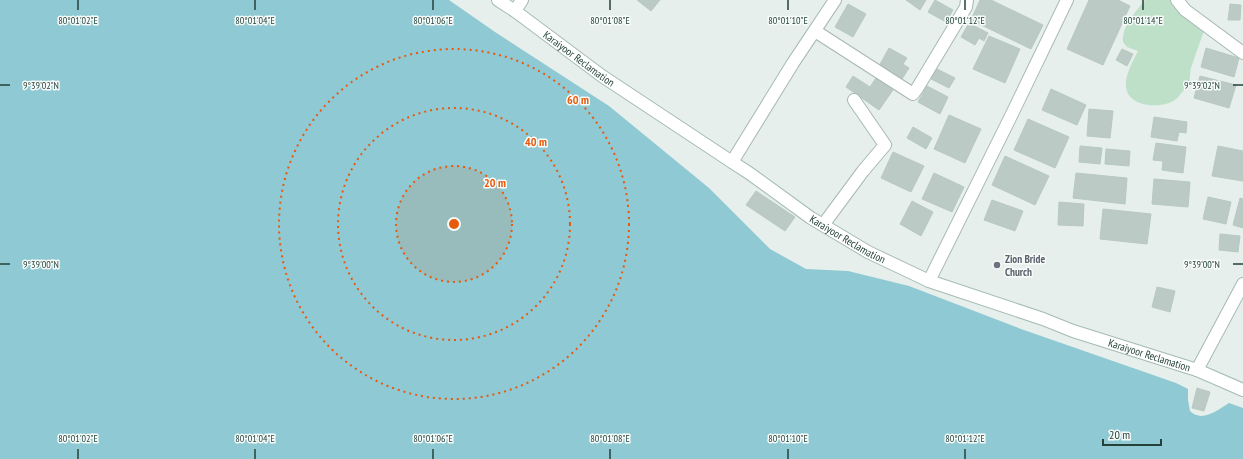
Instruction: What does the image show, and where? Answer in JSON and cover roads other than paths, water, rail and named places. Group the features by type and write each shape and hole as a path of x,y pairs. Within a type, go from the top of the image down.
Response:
{"street":[{"name":"Karaiyoor Reclamation","path":"498,0 602,76 749,172 811,218 868,252 929,281 1043,319 1073,331 1197,370 1243,390"},
{"path":"515,11 522,0"},
{"path":"732,162 793,63 835,0"},
{"path":"814,31 913,94 966,7 967,0"},
{"path":"929,281 1067,0"},
{"path":"1177,0 1185,10 1243,53"},
{"path":"823,225 884,145 854,100"},
{"path":"1197,370 1243,284"}],"water":[{"path":"0,0 449,0 495,32 609,106 709,188 770,249 806,269 848,271 909,286 1021,329 1176,383 1188,389 1190,411 1200,416 1210,414 1229,403 1243,408 1243,459 0,459"}],"place":[{"name":"Zion Bride Church","path":"997,265"}]}
